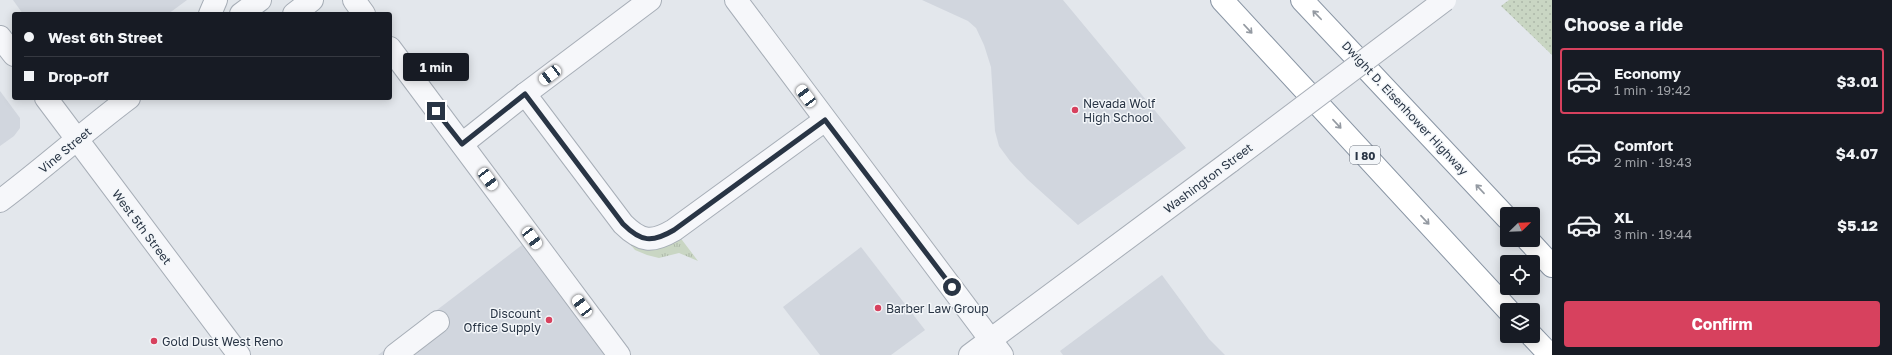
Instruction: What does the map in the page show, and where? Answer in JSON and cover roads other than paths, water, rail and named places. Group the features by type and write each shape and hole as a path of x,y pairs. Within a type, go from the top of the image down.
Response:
{"highway":[{"name":"I 80","path":"1222,0 1502,303"},
{"name":"Dwight D. Eisenhower Highway","path":"1302,0 1500,211"},
{"path":"1534,247 1552,266"},
{"path":"1539,343 1550,355"}],"street":[{"path":"211,12 216,0"},
{"path":"244,12 260,0"},
{"path":"297,12 312,0"},
{"path":"354,0 363,12"},
{"path":"462,144 525,94 650,0"},
{"path":"736,0 996,347"},
{"name":"Washington Street","path":"970,355 996,347 1231,161 1445,0"},
{"path":"0,37 12,52"},
{"path":"392,51 619,355"},
{"path":"525,94 623,224 633,234 646,239 660,238 674,230 825,120"},
{"name":"West 5th Street","path":"47,100 238,355"},
{"name":"Vine Street","path":"0,201 37,173 76,139 126,100"},
{"path":"395,355 438,322"}],"place":[{"name":"Nevada Wolf High School","path":"1075,110"},
{"name":"Barber Law Group","path":"878,308"},
{"name":"Discount Office Supply","path":"549,320"},
{"name":"Gold Dust West Reno","path":"154,341"}]}
